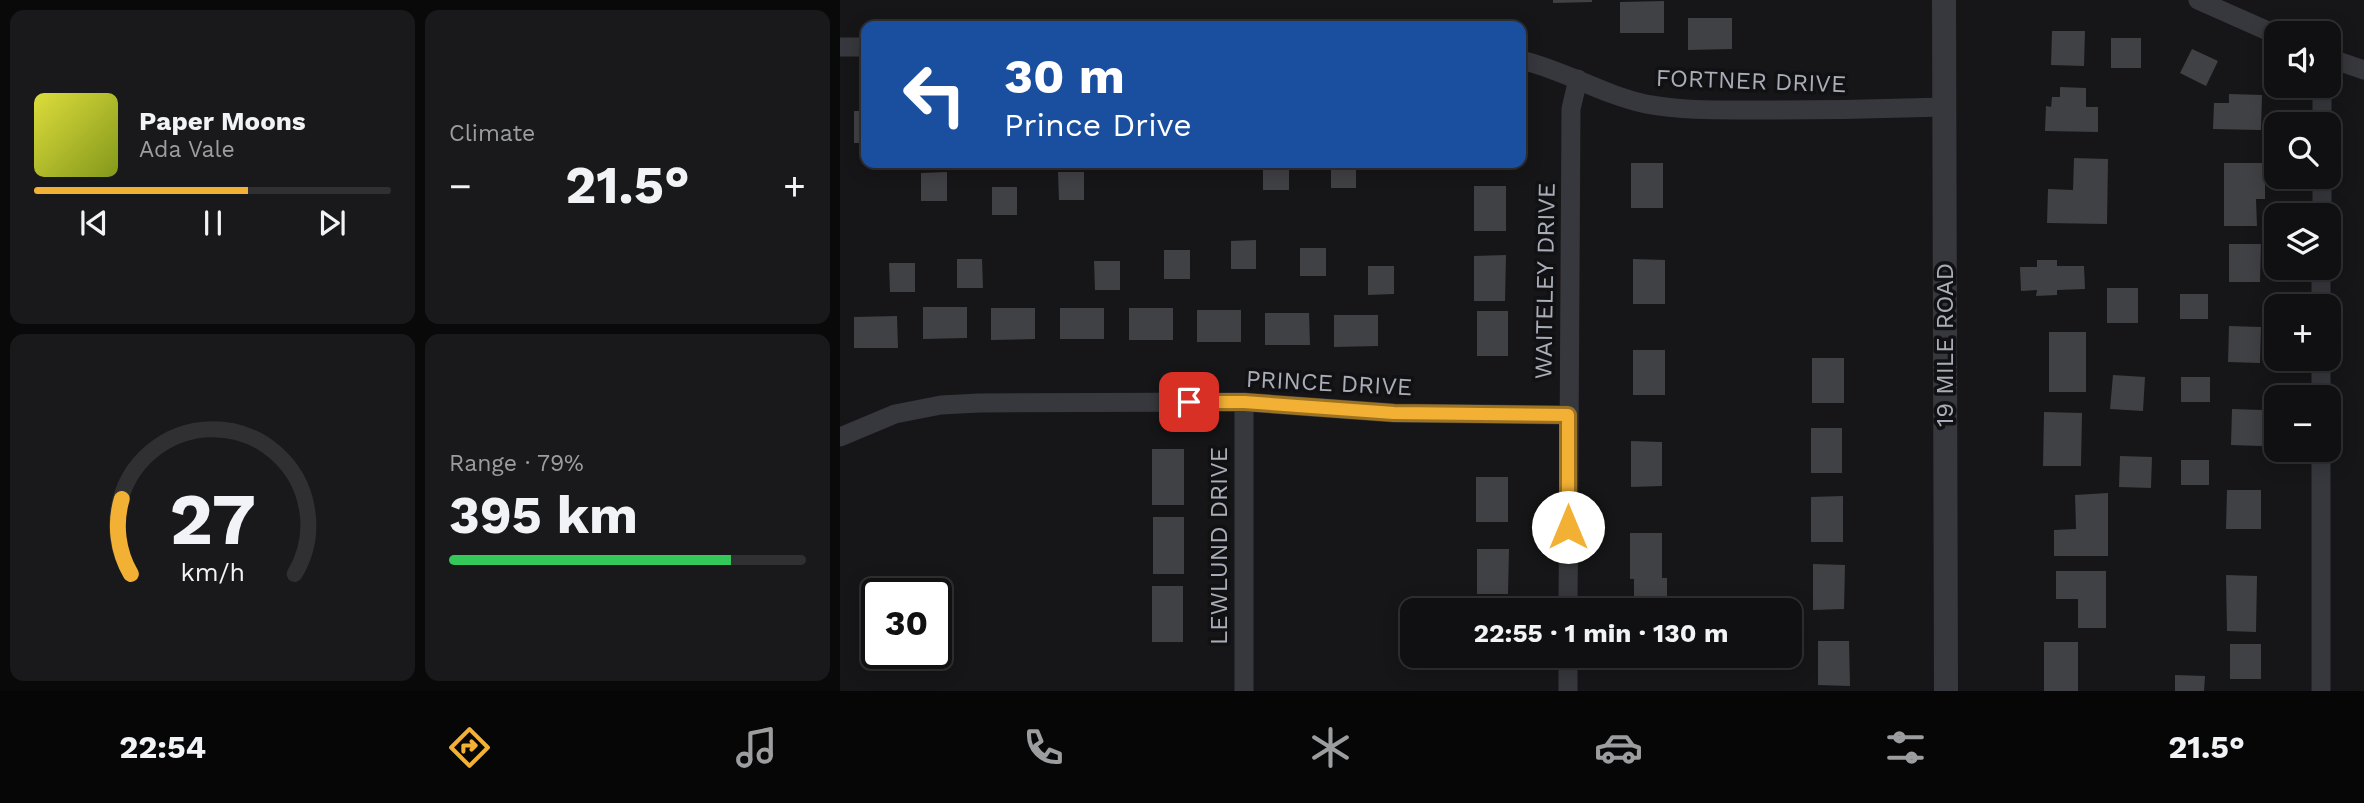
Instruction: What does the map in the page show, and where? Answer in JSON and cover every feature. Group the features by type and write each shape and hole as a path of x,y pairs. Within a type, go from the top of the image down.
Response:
{"street":[{"name":"19 MILE ROAD","path":"1944,0 1945,691"},
{"path":"2198,0 2264,29"},
{"path":"840,47 861,47"},
{"name":"FORTNER DRIVE","path":"1526,61 1547,66 1605,91 1645,103 1679,109 1945,107"},
{"path":"2341,62 2364,70"},
{"name":"WAITELEY DRIVE","path":"1568,598 1571,109 1578,79"},
{"name":"PRINCE DRIVE","path":"840,437 895,414 941,405 1035,402 1244,402 1394,413 1568,415"},
{"name":"LEWLUND DRIVE","path":"1244,402 1244,691"},
{"path":"2321,462 2321,691"},
{"path":"1568,668 1568,691"}],"building":[{"path":"1553,0 1592,0 1592,2 1553,3"},
{"path":"1664,1 1664,33 1620,33 1620,2"},
{"path":"1688,18 1732,18 1732,49 1688,50"},
{"path":"2052,31 2085,31 2084,66 2051,65"},
{"path":"2111,38 2141,38 2141,68 2111,68"},
{"path":"2192,49 2218,61 2206,86 2180,73"},
{"path":"2060,87 2086,88 2086,107 2098,107 2098,132 2045,131 2046,106 2051,107 2052,97 2060,97"},
{"path":"2229,94 2262,95 2261,130 2213,129 2214,103 2229,103"},
{"path":"854,111 861,111 861,143 854,143"},
{"path":"2074,158 2108,159 2107,224 2047,223 2048,189 2073,190"},
{"path":"1631,163 1663,163 1663,208 1631,208"},
{"path":"2224,163 2264,163 2265,199 2256,199 2257,226 2224,226"},
{"path":"1263,168 1289,168 1289,190 1263,190"},
{"path":"1331,168 1356,168 1356,188 1331,188"},
{"path":"947,172 947,201 921,201 921,173"},
{"path":"1058,172 1084,172 1084,200 1059,200"},
{"path":"1474,186 1506,186 1506,231 1474,231"},
{"path":"992,187 1017,187 1017,215 992,215"},
{"path":"1256,240 1256,269 1231,269 1231,241"},
{"path":"2229,244 2261,244 2260,282 2229,282"},
{"path":"1300,248 1326,248 1326,276 1300,276"},
{"path":"1164,250 1190,250 1190,279 1164,279"},
{"path":"1506,255 1505,301 1474,301 1474,256"},
{"path":"957,259 982,259 983,288 957,288"},
{"path":"1633,259 1665,260 1665,304 1633,304"},
{"path":"2037,260 2057,260 2057,266 2084,266 2085,289 2057,290 2057,295 2036,296 2037,290 2021,291 2020,267 2037,267"},
{"path":"1094,261 1120,261 1120,290 1095,290"},
{"path":"889,263 915,263 915,292 890,292"},
{"path":"1368,266 1394,266 1394,294 1368,295"},
{"path":"2107,288 2138,288 2138,323 2107,323"},
{"path":"2180,294 2208,294 2208,319 2180,319"},
{"path":"923,307 967,307 967,338 923,339"},
{"path":"991,308 1035,308 1035,339 991,340"},
{"path":"1060,308 1104,308 1104,339 1060,339"},
{"path":"1129,308 1173,308 1173,340 1129,340"},
{"path":"1197,310 1241,310 1241,342 1197,342"},
{"path":"1477,311 1508,311 1508,356 1477,356"},
{"path":"1265,313 1309,313 1310,345 1265,345"},
{"path":"1334,315 1378,315 1378,346 1334,347"},
{"path":"897,316 898,348 854,348 854,317"},
{"path":"2229,326 2261,327 2260,363 2228,362"},
{"path":"2049,332 2086,332 2086,392 2049,392"},
{"path":"1633,350 1665,350 1665,395 1633,395"},
{"path":"1812,358 1844,358 1844,403 1812,403"},
{"path":"2113,375 2145,377 2143,411 2110,409"},
{"path":"2181,377 2210,377 2210,402 2181,402"},
{"path":"2232,409 2263,410 2262,446 2231,445"},
{"path":"2044,412 2082,413 2081,466 2043,466"},
{"path":"1811,428 1842,428 1842,473 1811,473"},
{"path":"1631,441 1662,442 1662,486 1631,487"},
{"path":"1152,449 1184,449 1184,505 1152,505"},
{"path":"2120,456 2152,457 2151,488 2119,487"},
{"path":"2181,460 2209,460 2209,485 2181,485"},
{"path":"1476,477 1508,477 1508,522 1476,522"},
{"path":"2227,490 2261,490 2261,529 2226,529"},
{"path":"2108,493 2108,556 2054,556 2054,530 2076,529 2075,495"},
{"path":"1843,496 1843,542 1811,542 1811,497"},
{"path":"1153,517 1184,517 1184,574 1153,574"},
{"path":"1630,533 1662,533 1662,578 1667,578 1667,598 1634,598 1634,579 1630,579"},
{"path":"1477,549 1509,549 1508,594 1477,594"},
{"path":"1813,564 1845,565 1844,609 1813,610"},
{"path":"2056,571 2106,571 2106,628 2078,628 2078,599 2056,599"},
{"path":"2226,575 2257,576 2256,632 2227,631"},
{"path":"1152,586 1183,586 1183,642 1152,642"},
{"path":"1818,641 1849,641 1850,686 1818,685"},
{"path":"2044,642 2078,642 2078,691 2044,691"},
{"path":"2230,644 2261,644 2261,679 2230,679"},
{"path":"1632,668 1664,668 1664,669"},
{"path":"2175,675 2205,676 2204,691 2175,691"}],"route":[{"path":"1189,402 1244,402 1394,413 1568,415 1568,527"}]}
